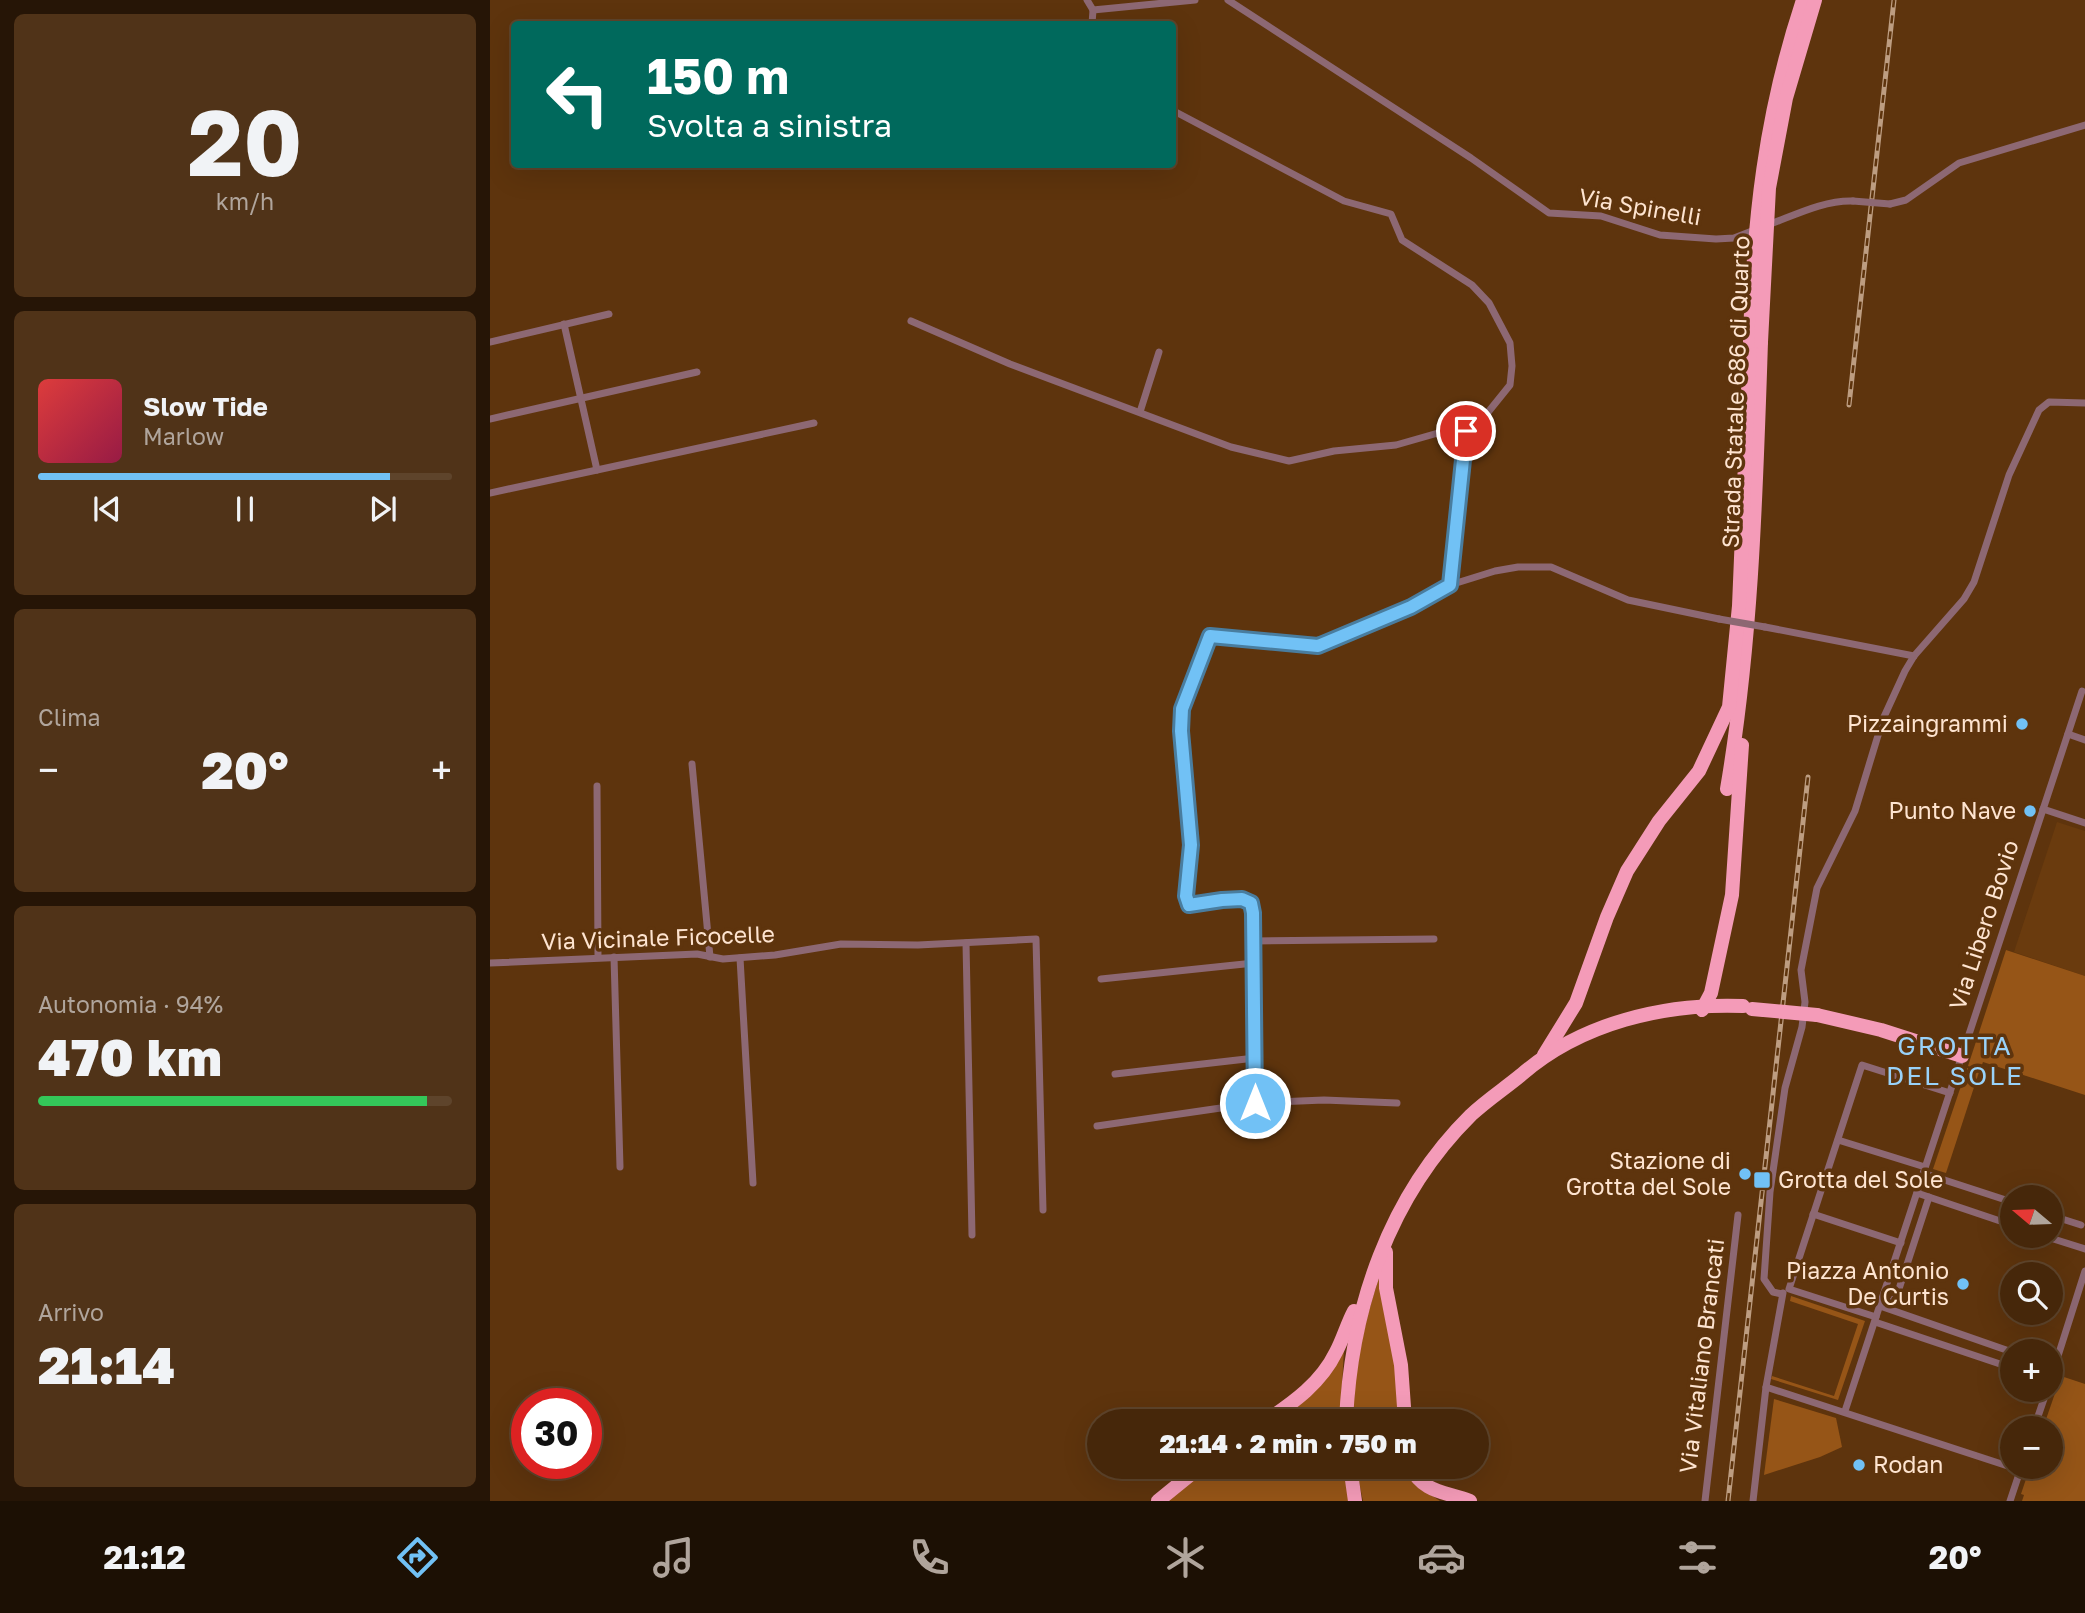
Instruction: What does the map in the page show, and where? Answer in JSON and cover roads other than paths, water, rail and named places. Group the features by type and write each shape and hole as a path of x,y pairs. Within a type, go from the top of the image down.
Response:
{"highway":[{"name":"Strada Statale 686 di Quarto","path":"1727,789 1734,708 1751,585 1755,342 1753,261 1765,144 1778,86 1803,0"},
{"name":"Strada Statale 686 di Quarto","path":"1755,342 1769,188 1786,99 1815,0"},
{"path":"1695,1015 1708,1004 1714,982 1734,871 1743,726 1734,708"},
{"path":"1544,1055 1576,1003 1607,917 1628,871 1659,821 1699,771 1734,708"},
{"path":"1714,982 1723,997 1747,1007"},
{"path":"1576,1003 1581,1025 1591,1032 1606,1036"},
{"path":"1346,1409 1348,1368 1366,1292 1385,1240 1407,1196 1446,1143 1473,1114 1544,1055 1591,1032 1708,1004 1817,1015 1881,1030 1962,1056"},
{"path":"1522,1074 1632,1022 1747,1007"},
{"path":"1385,1240 1385,1274 1401,1365 1404,1409"},
{"path":"1283,1409 1305,1393 1324,1372 1366,1292"},
{"path":"1158,1501 1185,1479"},
{"path":"1352,1479 1355,1501"},
{"path":"1417,1479 1437,1493 1470,1501"}],"street":[{"path":"1087,0 1093,10 1092,21"},
{"path":"1093,10 1195,0"},
{"name":"Via Spinelli","path":"1228,0 1471,158 1549,213 1601,216 1660,235 1734,238 1832,203 1853,201 1890,204 1906,200 1959,163 2085,125"},
{"path":"911,321 1010,364 1231,447 1289,461 1334,451 1377,449 1466,428 1491,411 1511,380 1510,343 1503,325 1480,293 1402,240 1391,214 1344,201 1176,112"},
{"path":"490,342 609,314"},
{"path":"564,324 597,470"},
{"path":"1140,412 1159,352"},
{"path":"490,419 697,372"},
{"path":"1782,1294 1773,1292 1765,1282 1764,1268 1779,1123 1792,1054 1804,1014 1801,970 1809,918 1817,888 1855,811 1883,719 1914,656 1964,599 1974,582 2009,475 2041,407 2049,402 2085,403"},
{"path":"490,493 814,423"},
{"path":"1450,585 1466,428"},
{"path":"1255,1103 1254,941 1251,903 1242,899 1189,905 1186,896 1191,845 1181,731 1182,709 1210,636 1318,646 1411,607 1450,585 1495,570 1551,566 1628,600 1719,620 1914,656"},
{"name":"Via Libero Bovio","path":"1845,1411 2082,691"},
{"path":"2068,734 2085,740"},
{"path":"692,764 710,957"},
{"path":"597,786 598,957"},
{"path":"2043,809 2085,823"},
{"name":"Via Vicinale Ficocelle","path":"490,963 697,954 740,958 841,944 966,943 1036,939 1043,1210"},
{"path":"1254,941 1434,939"},
{"path":"966,943 972,1236"},
{"path":"614,957 620,1167"},
{"path":"740,958 753,1183"},
{"path":"1101,979 1254,963"},
{"path":"1115,1074 1255,1058"},
{"path":"1753,1501 1766,1387 1782,1294 1789,1289 1862,1065 1950,1093"},
{"path":"1097,1126 1255,1103 1324,1100 1397,1103"},
{"path":"1838,1140 2000,1198"},
{"path":"1917,1194 2000,1221"},
{"path":"1880,1306 1893,1301 1898,1292 1929,1197"},
{"path":"1813,1214 1901,1243"},
{"name":"Via Vitaliano Brancati","path":"1705,1501 1738,1215"},
{"path":"2063,1219 2081,1225"},
{"path":"2063,1242 2085,1249"},
{"path":"2063,1340 2085,1271"},
{"path":"1789,1289 2000,1364"},
{"path":"1880,1306 2000,1348"},
{"path":"1961,1351 1966,1335"},
{"path":"1766,1387 2000,1461"},
{"path":"2010,1501 2017,1479"}],"railway":[{"path":"1849,405 1894,0"},
{"path":"1728,1501 1808,777"}],"place":[{"name":"Pizzaingrammi","path":"2022,724"},
{"name":"Punto Nave","path":"2030,811"},
{"name":"Stazione di Grotta del Sole","path":"1745,1174"},
{"name":"Grotta del Sole","path":"1762,1180"},
{"name":"Piazza Antonio De Curtis","path":"1963,1284"},
{"name":"Rodan","path":"1859,1465"}],"district":[{"name":"GROTTA DEL SOLE","path":"1955,1061"}]}
